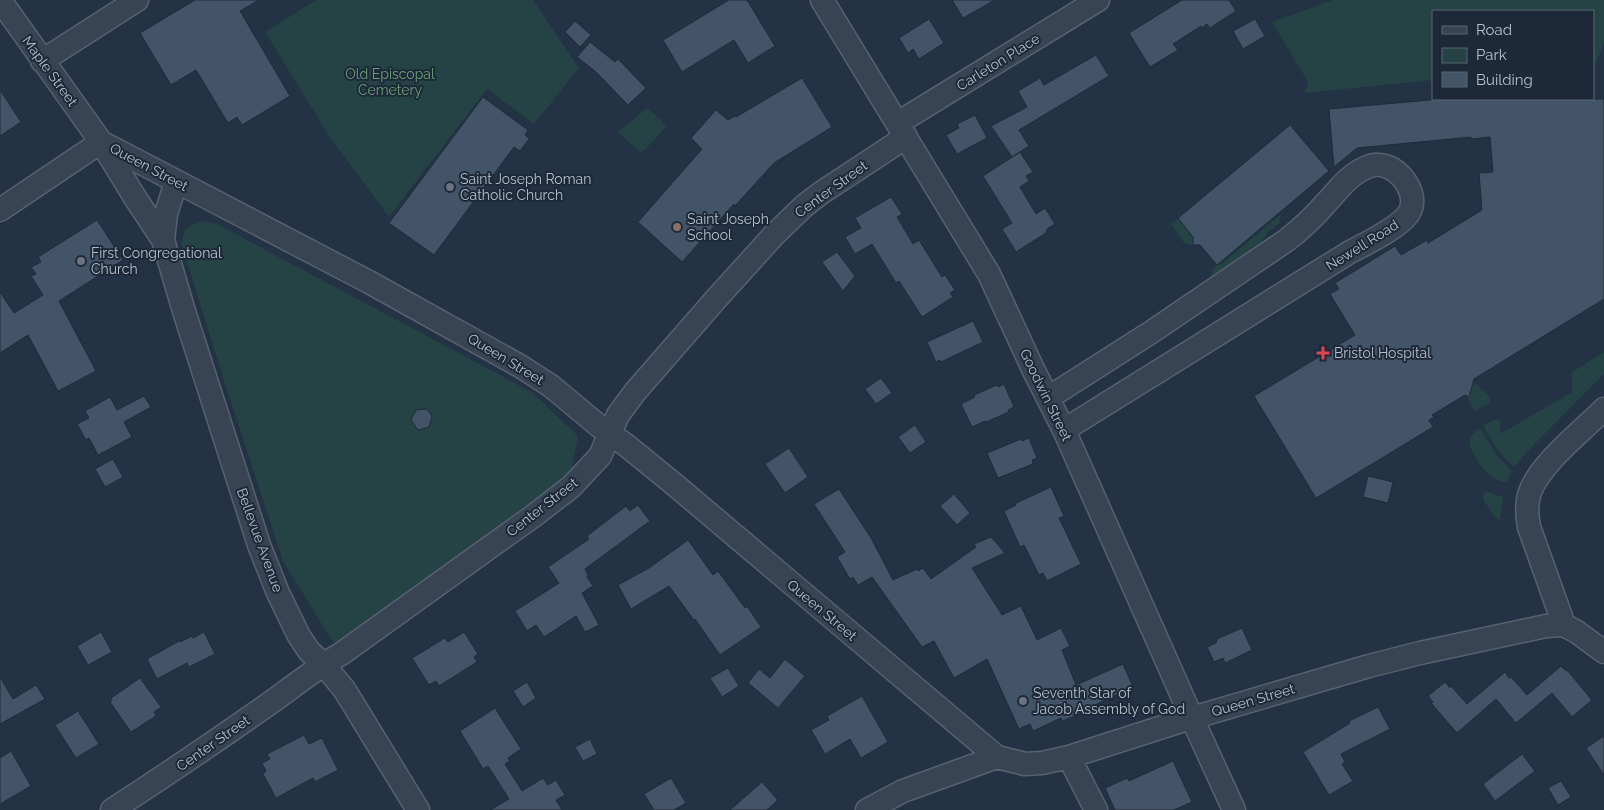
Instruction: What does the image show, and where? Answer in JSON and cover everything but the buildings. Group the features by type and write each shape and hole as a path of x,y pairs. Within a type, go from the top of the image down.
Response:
{"street":[{"name":"Maple Street","path":"0,0 102,142"},
{"path":"42,61 137,0"},
{"name":"Goodwin Street","path":"822,0 990,274 1064,430 1234,810"},
{"name":"Carleton Place","path":"902,130 1098,0"},
{"name":"Center Street","path":"112,810 174,770 323,664 342,654 557,498 577,481 596,462 622,409 640,386 774,235 796,213 902,130"},
{"path":"0,210 102,142"},
{"name":"Queen Street","path":"102,142 369,282 520,366 551,386 675,485 998,757 1025,764 1042,763 1369,666 1526,630 1564,625"},
{"name":"Bellevue Avenue","path":"102,142 163,240 259,545 278,593 309,652 323,664 344,689 418,810"},
{"name":"Newell Road","path":"1048,398 1150,333 1287,240 1304,226 1353,175 1372,166 1379,165 1387,166 1403,178 1412,204 1410,212 1396,225 1064,430"},
{"name":"Bellevue Avenue","path":"163,240 166,214 176,182"},
{"path":"1604,410 1544,467 1529,494 1527,514 1529,527 1564,625 1604,652"},
{"path":"1069,756 1096,810"},
{"path":"867,810 903,791 998,757"}],"green space":[{"name":"Old Episcopal Cemetery","path":"316,0 533,0 579,68 534,124 487,89 389,217 331,139 265,32"},
{"path":"1333,0 1604,0 1604,43 1596,63 1594,63 1594,10 1432,10 1432,80 1305,93 1308,82 1272,22"},
{"path":"647,108 666,127 645,150 640,152 618,132"},
{"path":"1281,214 1279,224 1268,232 1263,239 1249,275 1220,292 1211,275 1213,268 1220,265"},
{"path":"1178,218 1193,237 1193,245 1184,243 1171,224"},
{"path":"200,221 217,224 532,392 578,436 571,473 334,644 283,561 225,384 181,243 185,229"},
{"path":"1604,352 1604,374 1527,452 1515,467 1510,463 1497,448 1483,425 1497,419 1500,422 1500,434 1572,392 1572,372"},
{"path":"1473,383 1477,384 1491,399 1491,402 1475,411 1466,396 1469,396"},
{"path":"1480,428 1498,457 1512,471 1507,483 1495,479 1488,474 1473,453 1470,444 1471,436"},
{"path":"1485,491 1503,497 1500,520 1492,514 1483,500"}],"place":[{"name":"Saint Joseph Roman Catholic Church","path":"450,187"},
{"name":"Saint Joseph School","path":"677,227"},
{"name":"First Congregational Church","path":"81,261"},
{"name":"Bristol Hospital","path":"1323,353"},
{"name":"Seventh Star of Jacob Assembly of God","path":"1023,701"}]}
